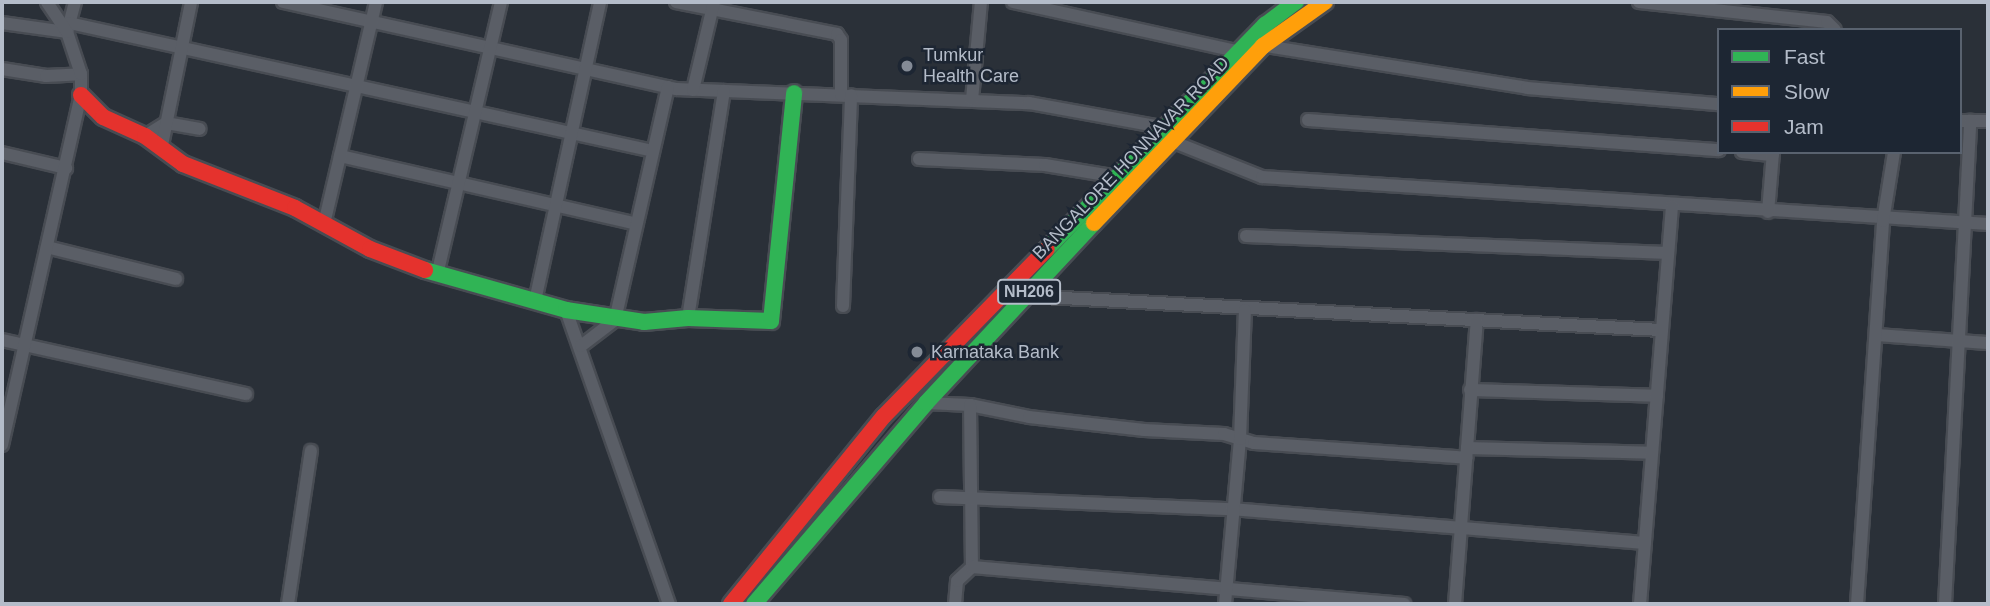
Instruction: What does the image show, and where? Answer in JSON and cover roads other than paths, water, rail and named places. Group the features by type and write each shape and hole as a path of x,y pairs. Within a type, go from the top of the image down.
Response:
{"main road":[{"name":"NH206","path":"1252,49 1296,2"},
{"name":"BANGALORE HONNAVAR ROAD","path":"754,604 926,403 1025,296 1044,265 1252,49 1325,2"},
{"path":"81,95 103,117 162,145 183,163 324,224 370,249 437,275 566,310 615,320 688,318 771,321 794,93"},
{"name":"NH206","path":"731,604 884,416 1044,265 1118,177 1170,135"}],"street":[{"path":"2,445 7,400 25,345 81,95 81,74 68,28 47,2"},
{"path":"68,28 75,2"},
{"path":"162,145 191,2"},
{"path":"283,2 668,88 1029,103 1170,135 1262,177 1883,221 1988,224"},
{"path":"324,224 376,2"},
{"path":"437,275 501,2"},
{"path":"535,301 600,2"},
{"path":"676,2 713,6 837,34 841,40 846,95 843,306"},
{"path":"972,100 981,2"},
{"path":"1013,2 1252,49 1527,88 1717,104"},
{"path":"1639,2 1782,16 1826,22 1833,28"},
{"path":"693,90 713,6"},
{"path":"1781,28 1782,16"},
{"path":"2,23 68,28 180,48 476,110 653,152"},
{"path":"2,69 46,76 81,74"},
{"path":"581,346 615,320 668,88"},
{"path":"688,318 724,91"},
{"path":"1308,120 1717,150"},
{"path":"1945,604 1965,223 1965,121 1988,121"},
{"path":"145,136 166,123 199,129"},
{"path":"2,153 66,168"},
{"path":"1768,212 1773,154"},
{"path":"1857,604 1883,221 1894,154"},
{"path":"340,156 636,225"},
{"path":"919,159 1045,165 1118,177"},
{"path":"1640,604 1672,206"},
{"path":"1246,236 1668,253"},
{"path":"47,247 176,279"},
{"path":"1025,296 1245,310 1662,330"},
{"path":"566,310 581,346 595,398 670,604"},
{"path":"1226,598 1231,509 1240,439 1245,310"},
{"path":"1455,604 1458,530 1477,320"},
{"path":"1876,335 1988,343"},
{"path":"2,340 246,394"},
{"path":"1470,390 1657,396"},
{"path":"926,403 970,405 1029,417 1224,434 1240,439 1467,453 1652,453"},
{"path":"955,604 957,581 972,567 970,405"},
{"path":"288,604 311,452"},
{"path":"940,497 1231,509 1458,530 1645,543"},
{"path":"972,567 1226,598 1404,604"}],"place":[{"name":"Tumkur Health Care","path":"907,66"},
{"name":"Karnataka Bank","path":"917,352"}]}
